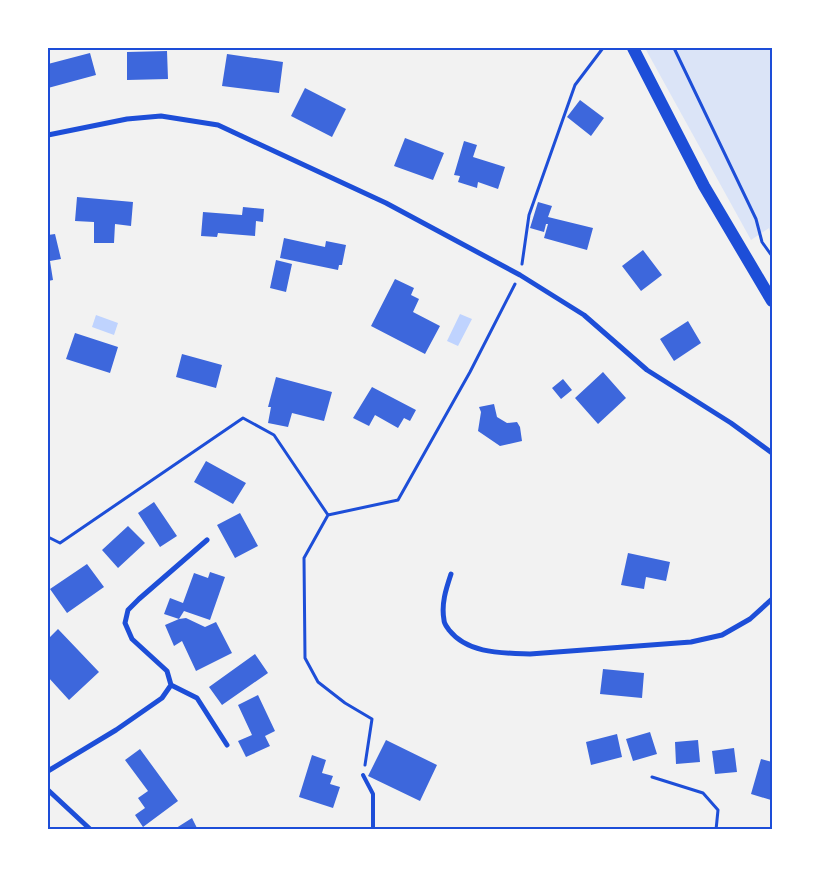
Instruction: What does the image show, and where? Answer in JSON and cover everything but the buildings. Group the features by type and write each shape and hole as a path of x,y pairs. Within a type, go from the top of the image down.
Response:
{"main road":[{"path":"633,48 704,186 772,301"}],"street":[{"path":"48,135 127,119 161,116 218,125 386,203 520,275 584,315 647,370 732,424 772,453"},
{"path":"48,771 116,730 162,698 171,685 168,671 132,639 125,623 128,610 207,540"},
{"path":"451,574 443,604 444,623 456,639 476,648 503,653 530,654 691,642 722,635 750,620 772,599"},
{"path":"171,685 198,698 227,745"},
{"path":"48,790 91,830"}],"lane":[{"path":"363,775 373,794 373,830"}],"path":[{"path":"363,775 372,719 345,703 318,682 304,658 304,558 328,515 398,500 470,372 520,275 529,215 575,85 603,48"},
{"path":"674,48 756,219 762,242 772,256"},
{"path":"48,537 60,543 243,418 274,435 328,515"},
{"path":"652,777 703,793 718,810 716,830"}],"shaded area":[{"path":"645,48 772,48 772,238 769,228 751,240"}],"water":[{"path":"460,314 472,319 458,346 447,341"},
{"path":"96,315 118,323 114,335 92,327"}]}
